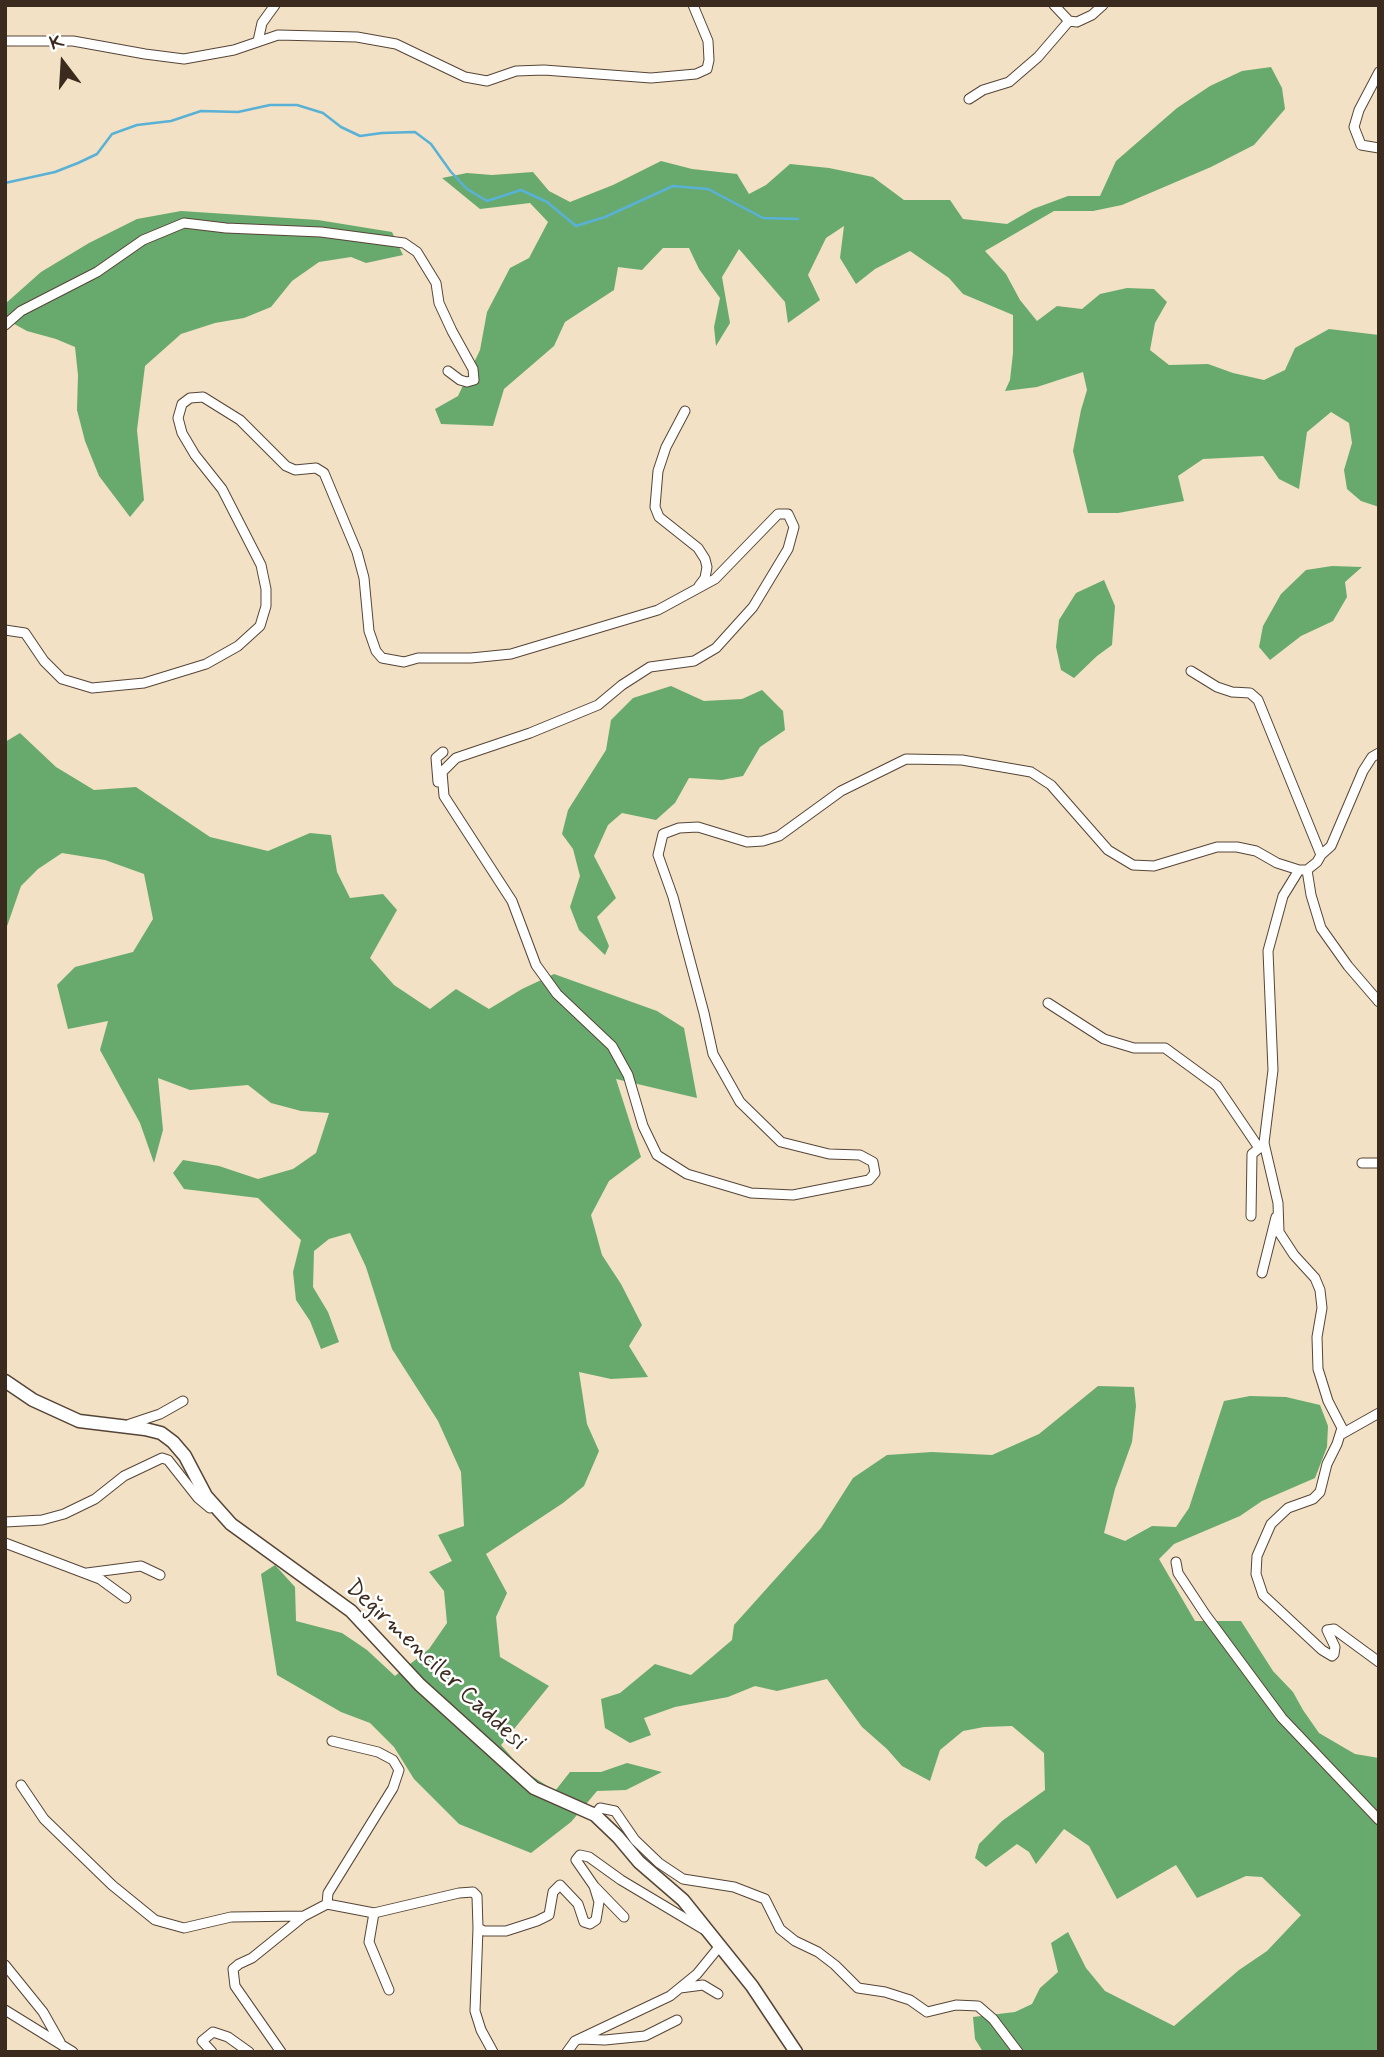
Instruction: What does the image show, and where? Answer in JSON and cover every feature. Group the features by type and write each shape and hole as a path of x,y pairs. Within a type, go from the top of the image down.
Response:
{"main road":[{"name":"Değirmenciler Caddesi","path":"5,1381 33,1400 79,1421 161,1433 173,1442 185,1456 206,1496 231,1524 351,1611 420,1685 534,1788 595,1815 639,1862 683,1900 752,1986 796,2052"}],"street":[{"path":"258,41 262,23 275,5"},
{"path":"5,41 74,41 184,59 234,50 278,34 370,39 396,44 465,77 487,80 516,71 544,70 652,78 696,74 707,69 708,41 692,5"},
{"path":"1054,5 1069,21 1077,22 1092,15 1102,5"},
{"path":"969,99 983,90 1009,82 1038,57 1069,21"},
{"path":"1379,72 1359,110 1354,127 1361,145 1379,148"},
{"path":"5,325 21,311 97,272 143,240 184,223 226,228 321,232 404,243 417,251 436,283 439,303 473,369 474,380 460,380 448,371"},
{"path":"5,630 25,634 44,661 62,679 92,688 144,683 206,664 237,646 260,626 266,606 261,565 222,489 195,455 182,433 178,418 182,404 190,398 203,397 240,420 286,467 295,470 316,468 324,473 357,552 364,578 369,631 376,652 382,658 404,662 418,658 471,658 511,654 658,610 715,579 778,514 788,514 793,527 788,549 753,607 716,648 694,661 650,667 598,705 573,717 456,758 442,772 444,796"},
{"path":"685,411 666,447 658,471 655,507 659,517 698,548 705,559 705,578 696,590"},
{"path":"1191,671 1217,687 1232,692 1250,693 1258,700 1321,855"},
{"path":"443,752 436,758 436,769 444,796 512,901 536,965 557,995 612,1046 628,1075 643,1126 657,1155 687,1174 751,1193 793,1195 869,1180 875,1172 873,1162 860,1155 829,1154 781,1142 740,1102 713,1054 673,897 658,855 663,834 679,828 698,827 747,842 763,841 779,836 841,790 906,759 962,760 1031,772 1051,785 1108,849 1132,865 1154,866 1217,847 1237,847 1256,851 1277,863 1303,870"},
{"path":"1379,753 1372,757 1363,771 1331,845 1317,862 1303,870 1283,896 1268,951 1273,1070 1262,1146 1278,1212 1279,1232 1294,1255 1315,1278 1320,1290 1322,1308 1317,1337 1318,1369 1328,1401 1342,1428 1327,1464 1320,1492 1313,1499 1288,1508 1271,1524 1258,1556 1256,1574 1263,1594 1322,1650 1332,1656 1335,1654 1335,1647 1327,1630 1334,1629 1379,1662"},
{"path":"1303,870 1321,929 1379,1002"},
{"path":"1048,1003 1104,1039 1134,1048 1165,1048 1217,1086 1262,1146"},
{"path":"1251,1216 1252,1154 1262,1146"},
{"path":"1362,1163 1379,1163"},
{"path":"1262,1273 1278,1212"},
{"path":"118,1426 140,1422 183,1401"},
{"path":"1340,1435 1379,1413"},
{"path":"5,1522 42,1520 64,1514 95,1499 124,1476 162,1458 168,1460 198,1498 231,1524"},
{"path":"5,1544 100,1579 126,1598"},
{"path":"1176,1563 1178,1573 1205,1614 1282,1718 1379,1820"},
{"path":"82,1573 141,1566 160,1575"},
{"path":"327,1904 328,1893 393,1788 399,1770 393,1760 377,1752 332,1741"},
{"path":"21,1785 44,1819 112,1885 155,1920 184,1928 231,1917 304,1916"},
{"path":"595,1815 600,1808 615,1811 635,1840 659,1863 684,1880 734,1887 765,1899 780,1929 794,1941 818,1952 858,1988 885,1992 910,2000 927,2012 956,2005 978,2006 993,2019 1018,2052"},
{"path":"624,1917 594,1886 576,1860 580,1855 589,1857 621,1880 708,1931"},
{"path":"478,1928 484,1931 506,1931 549,1915 553,1892 560,1885 578,1904 584,1922 590,1924 596,1920 598,1912 599,1902 594,1886"},
{"path":"281,2052 235,1986 233,1969 252,1958 304,1916 327,1904 374,1913 473,1892 477,1896 478,1928 475,2011 481,2030 493,2052"},
{"path":"374,1913 369,1942 389,1990"},
{"path":"567,2052 579,2039 670,1996 697,1973 719,1947"},
{"path":"5,1965 43,2012 60,2042"},
{"path":"679,1989 703,1985 718,1994"},
{"path":"5,2010 73,2052"},
{"path":"579,2039 605,2040 645,2036 677,2020"},
{"path":"212,2052 202,2041 213,2032 228,2037 248,2052"}],"green space":[{"path":"1271,67 1282,88 1285,109 1254,145 1211,167 1122,205 1093,211 1054,211 985,251 1006,274 1020,300 1037,321 1057,306 1082,309 1100,294 1127,288 1154,289 1167,302 1155,323 1150,350 1169,365 1208,364 1264,380 1285,370 1295,348 1329,329 1379,335 1379,507 1361,501 1347,489 1344,470 1352,443 1349,423 1331,412 1307,432 1299,489 1279,479 1263,456 1203,459 1178,476 1184,501 1118,513 1088,513 1073,451 1087,390 1083,372 1037,387 1005,391 1010,380 1013,353 1013,315 963,294 949,278 910,251 875,269 856,284 840,258 844,226 826,238 808,275 820,300 788,323 785,302 739,249 722,277 730,323 716,346 714,327 720,298 699,269 689,248 663,248 642,270 618,267 614,290 565,322 554,346 504,389 493,426 441,424 435,409 458,396 480,350 487,312 510,268 529,258 548,222 530,203 480,209 442,178 467,173 492,175 533,172 549,191 570,202 613,185 661,161 692,169 737,174 749,194 766,185 790,164 873,177 904,200 950,200 963,219 1007,224 1033,209 1068,196 1100,196 1116,161 1177,108 1210,86 1242,71"},
{"path":"181,211 318,220 392,232 403,255 366,263 351,257 319,262 292,281 271,307 244,318 215,323 181,334 145,366 137,430 144,500 130,517 99,476 85,441 77,410 78,375 75,347 27,331 5,319 5,304 41,272 89,243 137,219"},
{"path":"1332,566 1362,567 1345,582 1347,597 1333,621 1301,636 1270,660 1259,647 1263,626 1281,594 1306,570"},
{"path":"1104,580 1115,606 1112,645 1074,678 1061,670 1056,647 1059,620 1076,593"},
{"path":"671,686 704,701 742,699 762,690 783,711 785,730 760,747 743,776 722,780 689,778 675,803 656,820 622,813 608,825 594,856 616,898 597,917 609,946 605,955 579,930 570,907 580,876 573,849 562,834 568,810 606,750 611,720 633,698"},
{"path":"20,733 56,767 94,790 136,787 210,837 268,851 310,833 331,835 337,872 350,898 383,894 397,910 370,958 394,985 430,1009 456,989 489,1009 554,974 657,1011 684,1028 697,1098 616,1079 641,1157 609,1181 591,1215 602,1255 621,1284 642,1325 629,1346 648,1377 611,1379 579,1372 587,1424 599,1451 584,1486 486,1554 507,1593 496,1617 500,1657 549,1686 501,1745 524,1771 555,1791 570,1772 601,1772 627,1763 662,1772 626,1790 597,1791 571,1822 531,1853 459,1824 414,1779 394,1747 370,1723 341,1712 277,1675 261,1574 275,1565 295,1587 296,1621 342,1633 367,1650 395,1676 429,1649 447,1623 444,1591 429,1572 452,1561 438,1535 464,1526 461,1472 438,1421 392,1349 366,1267 350,1233 329,1239 314,1251 313,1287 328,1312 339,1342 321,1349 310,1321 296,1300 293,1272 301,1240 258,1198 184,1189 173,1173 183,1160 219,1166 258,1179 293,1169 316,1153 329,1113 301,1111 271,1103 248,1085 190,1090 158,1078 163,1130 154,1163 140,1123 100,1050 108,1021 68,1029 57,985 75,967 133,952 153,919 144,874 105,860 62,853 38,869 21,886 5,932 5,742"},
{"path":"1098,1386 1134,1387 1136,1406 1132,1442 1115,1489 1104,1533 1125,1541 1152,1526 1176,1527 1189,1508 1224,1401 1250,1396 1286,1397 1320,1405 1328,1426 1327,1447 1315,1478 1262,1501 1240,1516 1174,1544 1159,1559 1195,1621 1241,1621 1273,1671 1293,1692 1319,1733 1355,1754 1379,1758 1379,2052 983,2052 975,2039 973,2017 1015,2012 1032,2004 1040,1988 1058,1972 1051,1943 1068,1932 1086,1968 1105,1991 1174,2026 1239,1970 1267,1951 1301,1915 1262,1877 1246,1876 1197,1898 1176,1865 1117,1899 1089,1846 1064,1829 1036,1864 1029,1852 1017,1844 986,1867 975,1858 979,1844 1002,1821 1045,1790 1044,1753 1012,1726 963,1731 940,1750 930,1781 902,1766 862,1727 827,1679 777,1691 755,1686 728,1697 675,1707 644,1718 651,1735 630,1743 605,1728 601,1699 620,1693 655,1664 691,1675 732,1640 734,1625 821,1528 853,1478 887,1455 932,1452 992,1455 1039,1434"}],"waterway":[{"path":"5,183 55,172 78,163 97,154 112,134 137,125 171,121 201,111 238,112 270,105 297,105 323,113 341,127 360,136 415,132 431,144 467,189 487,201 521,190 547,202 576,226 605,217 673,186 708,189 763,218 798,219"}]}
